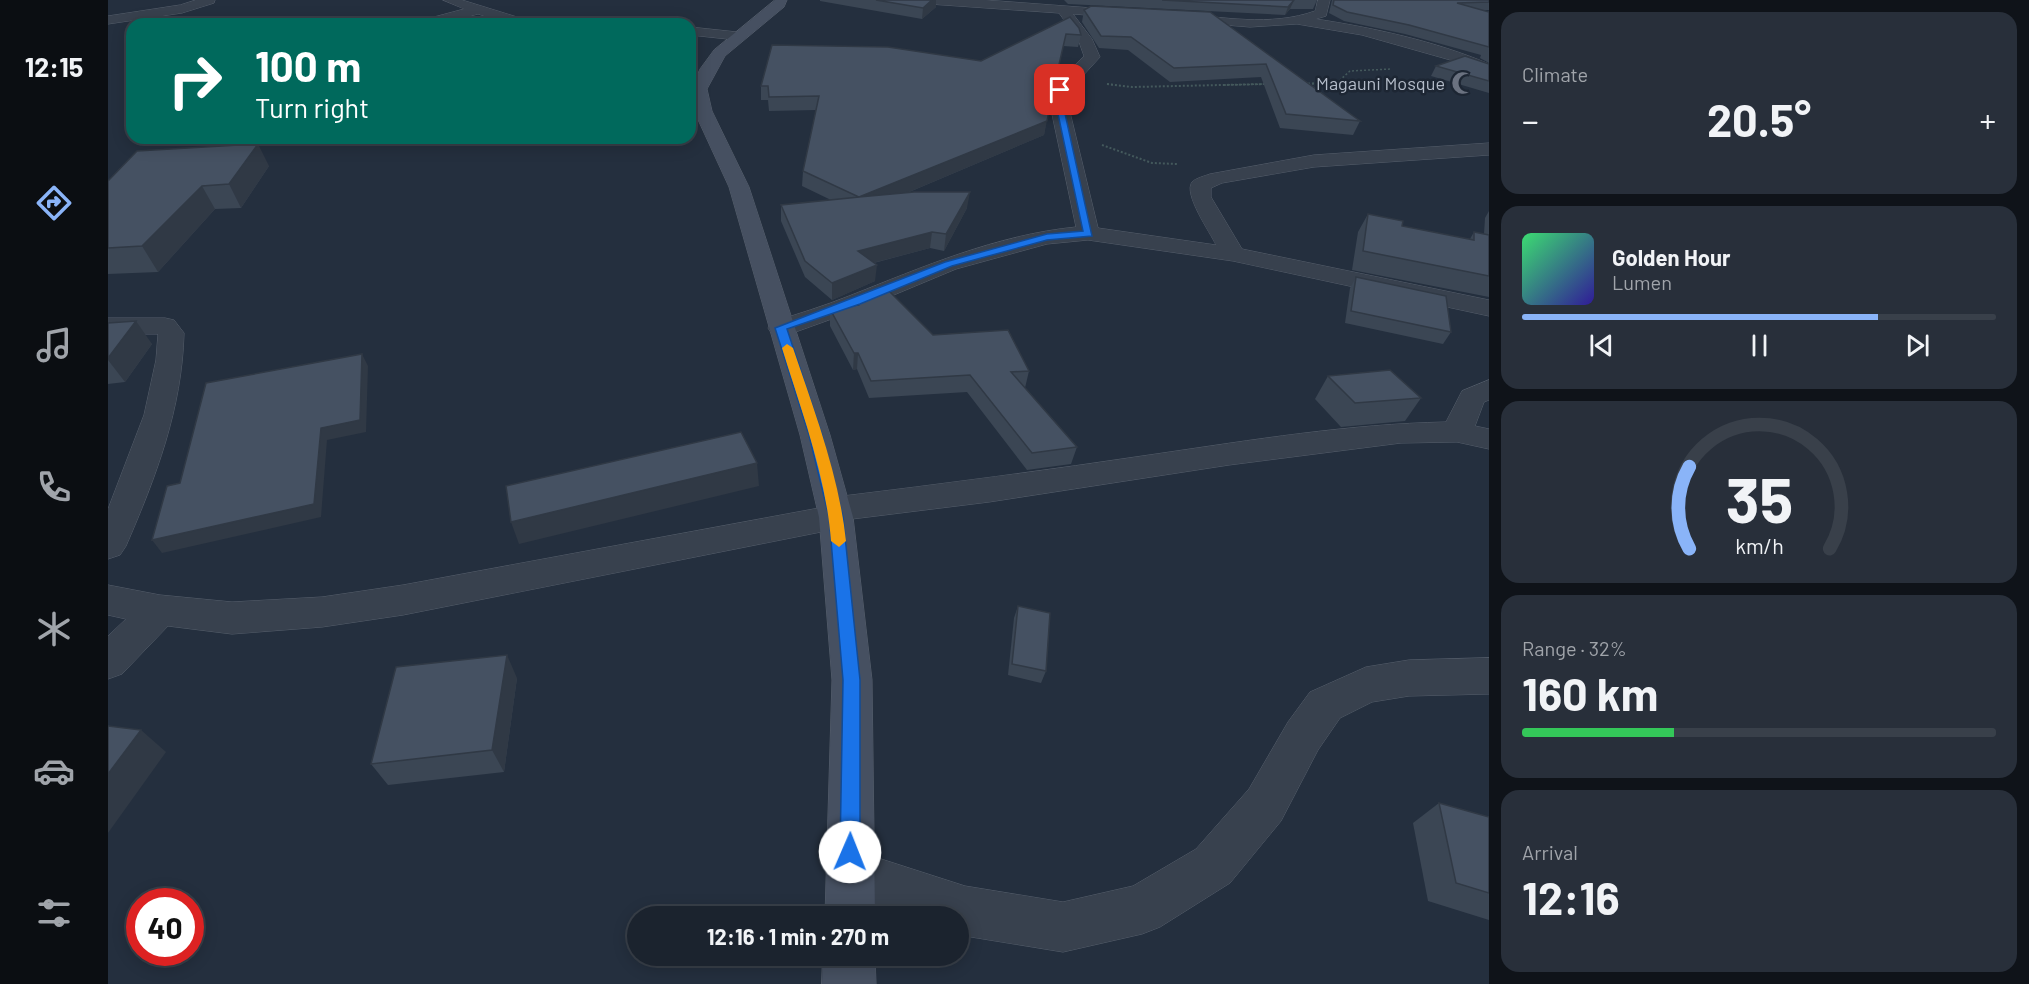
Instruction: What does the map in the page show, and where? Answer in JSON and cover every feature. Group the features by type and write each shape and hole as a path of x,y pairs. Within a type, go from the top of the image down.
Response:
{"street":[{"path":"108,20 182,9 209,0"},
{"path":"449,0 504,18"},
{"path":"781,0 780,4 737,36 708,69 699,89 703,111 739,187 815,435 835,513 852,680 850,895 1064,927 1142,909 1213,867 1266,806 1303,736 1325,705 1366,685 1409,678 1489,676"},
{"path":"929,0 1144,15"},
{"path":"1300,21 1321,13 1324,0"},
{"path":"446,18 476,10"},
{"path":"1063,10 1085,39 1092,57 1060,90 1058,100 1088,234"},
{"path":"1168,17 1249,22 1300,21 1363,31 1466,60 1489,70"},
{"path":"696,32 737,36"},
{"path":"1233,254 1201,197 1202,185 1217,178 1314,161 1489,149"},
{"path":"781,328 856,302 948,264 1047,237 1088,234 1233,254 1489,308"},
{"path":"108,326 159,325 165,326 171,333 166,383 150,442 133,492 108,546"},
{"path":"1457,432 1472,397 1489,389"},
{"path":"108,600 160,610 232,618 322,612 403,600 835,513 989,490 1241,453 1401,433 1457,432 1489,439"},
{"path":"108,662 160,610"},
{"path":"849,966 849,984"}],"path":[{"path":"1304,84 1331,83 1340,80 1350,71 1391,69"},
{"path":"1070,78 1132,87 1270,84"},
{"path":"1066,138 1109,147 1152,164 1179,164"}],"building":[{"path":"876,0 932,0 923,8"},
{"path":"1162,0 1294,0 1288,7"},
{"path":"1334,0 1489,0 1489,2 1457,3 1489,12 1489,47 1409,25 1347,12 1333,5"},
{"path":"1091,6 1210,12 1360,121 1286,114 1266,64 1174,68 1131,37 1101,36 1084,10"},
{"path":"1070,17 1079,28 1081,35 1066,34 1058,69 1050,86 1052,97 1047,121 859,197 803,171 819,96 769,97 768,86 761,86 772,45 888,47 981,61"},
{"path":"1465,56 1489,64 1489,81 1436,66"},
{"path":"258,144 229,184 202,186 142,246 108,248 108,181 137,151"},
{"path":"914,192 970,192 946,234 932,232 858,251 877,265 832,283 805,261 781,205"},
{"path":"1368,214 1403,221 1402,226 1474,240 1474,232 1489,235 1489,276 1363,251"},
{"path":"1356,277 1446,296 1451,332 1351,311"},
{"path":"884,286 933,335 1008,330 1029,371 1011,372 1077,447 1032,453 970,375 871,381 858,353 854,353 830,309 858,305 850,299"},
{"path":"136,321 108,358 108,323"},
{"path":"362,354 360,420 321,428 314,504 152,540 167,486 180,483 206,383"},
{"path":"1390,370 1421,398 1355,403 1328,376"},
{"path":"741,432 757,463 511,522 506,486"},
{"path":"1018,606 1050,613 1046,671 1012,664"},
{"path":"507,655 492,750 371,764 396,667"},
{"path":"108,726 141,730 108,774"},
{"path":"1439,803 1489,817 1489,893 1456,883"}],"slow traffic":[{"path":"787,348 815,435 836,517 839,541"}],"place":[{"name":"Magauni Mosque","path":"1463,83"}],"route":[{"path":"850,852 852,680 836,517 815,435 781,328 856,302 948,264 1047,237 1088,234 1058,100 1060,90"}]}
